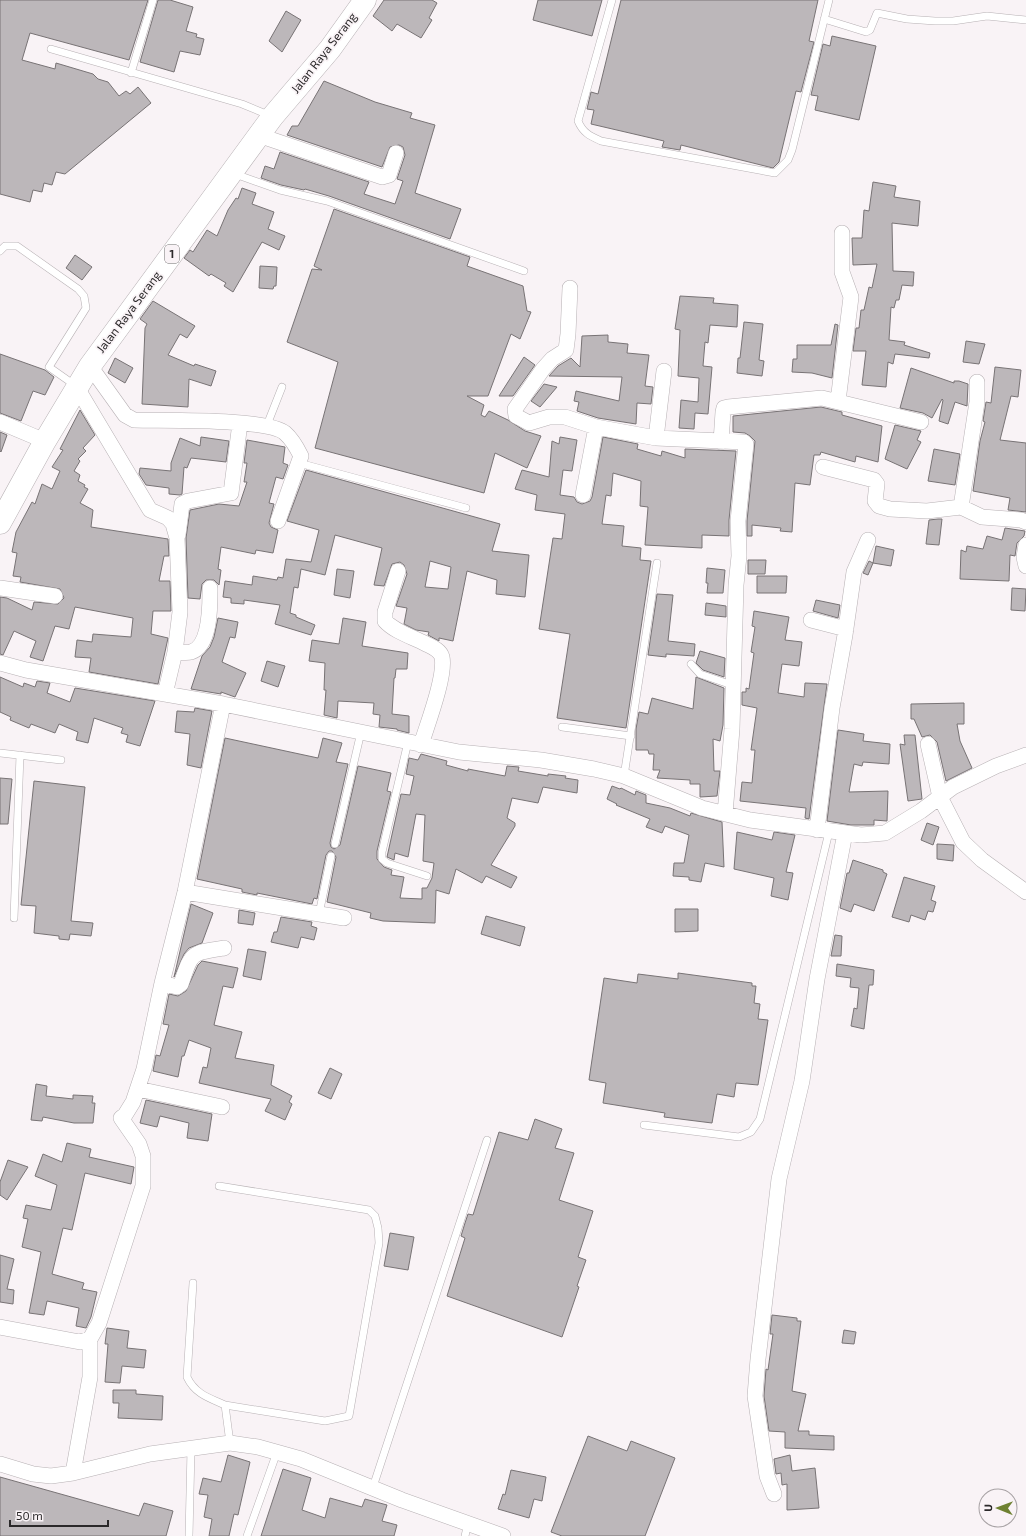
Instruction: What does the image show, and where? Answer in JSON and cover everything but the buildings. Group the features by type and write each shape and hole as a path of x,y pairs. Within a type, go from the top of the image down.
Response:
{"highway":[{"name":"Jalan Raya Serang","path":"0,522 76,386 274,116 330,48 365,0"}],"street":[{"path":"260,136 382,177 389,175 396,153"},
{"path":"838,401 851,297 842,272 842,233"},
{"path":"570,288 566,350 552,359 543,369 515,409 516,416 529,423 549,417 565,417 596,427 656,438 744,442 746,447 738,521 739,556 736,585 732,685 732,729 725,814"},
{"path":"90,366 125,415 134,420 267,425 285,432 295,444 300,456 299,463 278,521"},
{"path":"656,438 664,371"},
{"path":"961,507 977,402 977,382"},
{"path":"76,386 150,510 168,518 174,524 177,538 180,612 175,652 165,694"},
{"path":"721,442 723,412 724,408 728,406 822,398 921,422"},
{"path":"0,422 45,441"},
{"path":"177,538 182,504 188,501 231,493 240,423"},
{"path":"583,495 596,427"},
{"path":"823,467 874,480 877,484 875,501 879,506 896,510 927,511 961,507 982,517 1021,520 1026,522"},
{"path":"823,831 832,708 854,572 868,540"},
{"path":"1026,545 1024,557 1026,566"},
{"path":"398,571 385,612 386,621 393,628 436,649 442,656 443,668 440,680 414,743"},
{"path":"0,588 55,596"},
{"path":"175,652 191,652 202,642 210,611 210,588"},
{"path":"810,620 846,628"},
{"path":"0,663 26,670 223,704 459,752 541,760 624,776 670,796 725,814 750,820 861,835 885,833 921,811 953,787 996,766 1026,755"},
{"path":"73,1473 90,1377 90,1339 99,1323 144,1186 143,1156 139,1144 121,1118 125,1115 138,1089 185,892 223,704"},
{"path":"928,744 940,797 963,842 982,860 1026,892"},
{"path":"774,1494 767,1476 755,1396 758,1359 779,1179 802,1081 817,979 845,833"},
{"path":"185,892 344,918"},
{"path":"162,984 177,987 181,984 190,958 196,953 224,948"},
{"path":"138,1089 222,1107"},
{"path":"0,1327 70,1341 80,1342 90,1339"},
{"path":"0,1464 33,1474 51,1476 73,1473 150,1454 230,1443 258,1446 301,1459 373,1487 467,1530 503,1536"}],"lane":[{"path":"131,73 153,0"},
{"path":"612,0 578,121 581,129 586,135 601,141 775,174 788,160 792,150 829,0"},
{"path":"824,19 866,32 870,30 877,13 927,20 953,21 987,16 1026,20"},
{"path":"50,50 242,104 274,116"},
{"path":"233,173 280,190 327,201 524,271"},
{"path":"0,251 5,246 17,246 78,289 84,296 86,308 49,367 76,386"},
{"path":"267,425 282,387"},
{"path":"299,463 466,508"},
{"path":"624,776 657,563"},
{"path":"691,664 700,674 732,685"},
{"path":"562,727 631,736"},
{"path":"335,844 361,732"},
{"path":"414,743 382,852 382,859 387,863 428,876"},
{"path":"0,753 61,760"},
{"path":"14,918 20,755"},
{"path":"644,1125 740,1137 751,1132 760,1119 823,831"},
{"path":"319,914 332,856"},
{"path":"373,1487 487,1140"},
{"path":"193,1283 187,1377 192,1387 206,1397 225,1405 325,1421 350,1416 376,1265 378,1228 375,1216 369,1210 219,1186"},
{"path":"225,1405 230,1443"},
{"path":"189,1536 191,1449"},
{"path":"247,1536 277,1452"}]}
